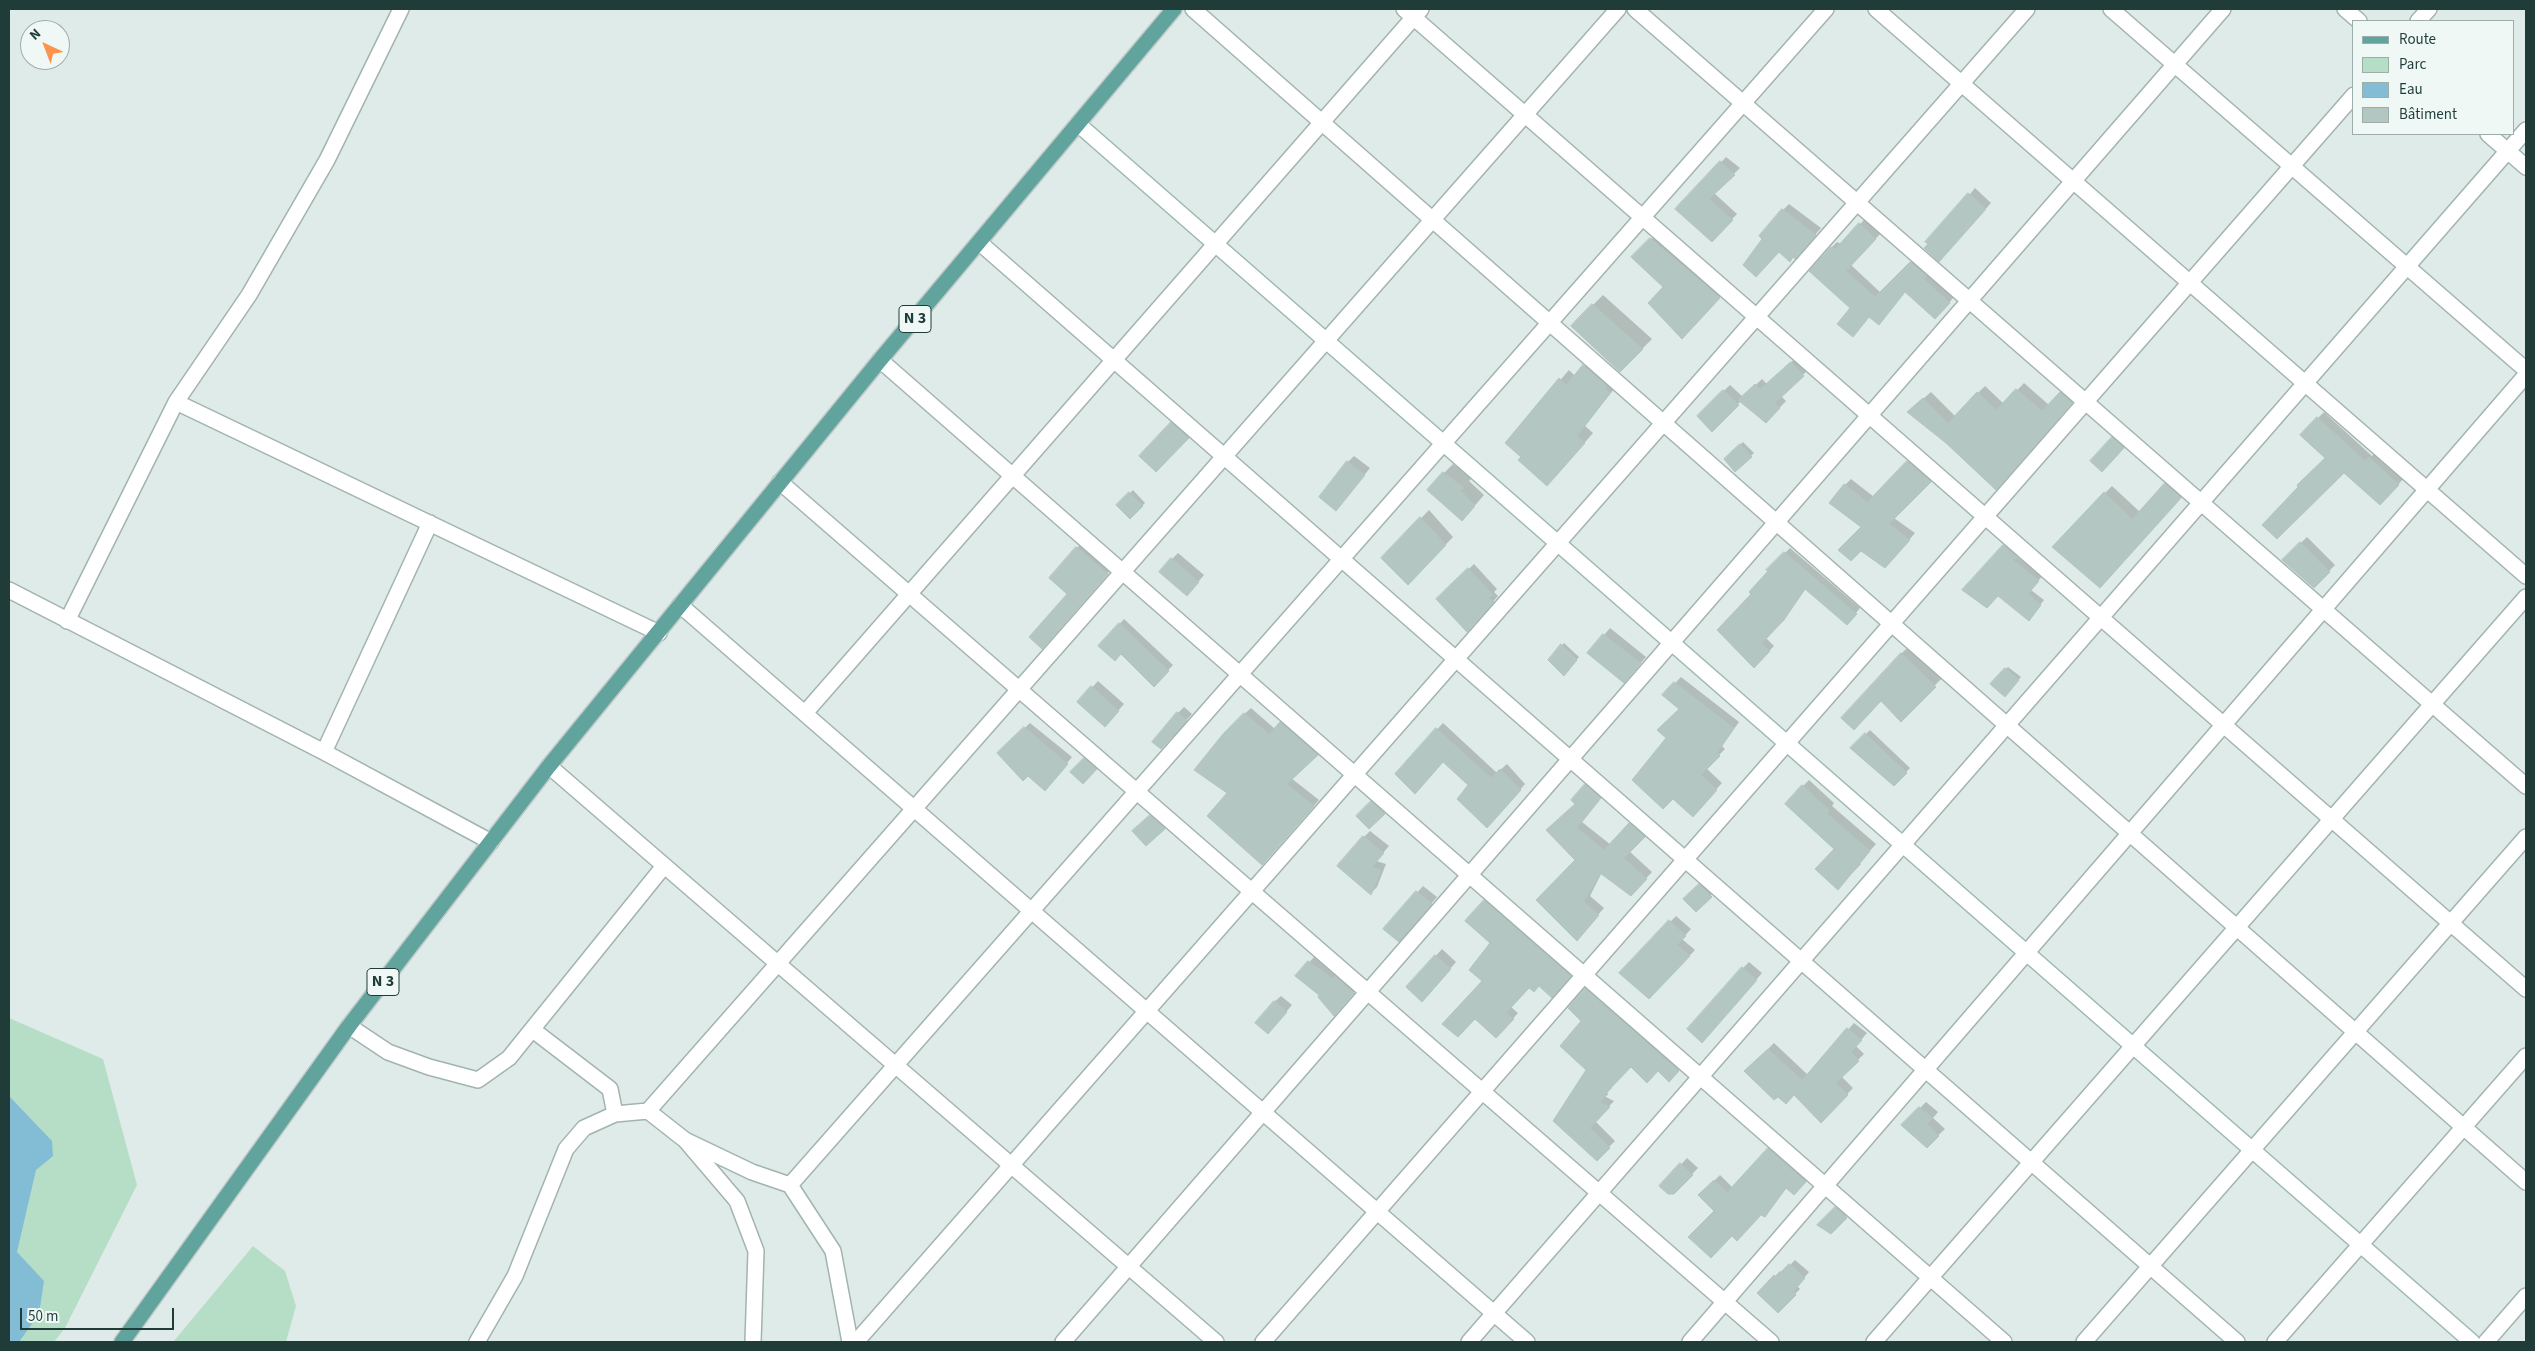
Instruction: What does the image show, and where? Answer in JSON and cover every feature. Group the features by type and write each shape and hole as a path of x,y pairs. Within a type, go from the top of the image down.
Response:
{"main road":[{"name":"N 3","path":"122,1342 348,1026 549,766 880,360 980,243 1174,9"}],"street":[{"path":"67,621 176,402 249,295 327,160 401,9"},
{"path":"1192,9 2526,1182"},
{"path":"648,1111 1618,9"},
{"path":"1635,9 2526,786"},
{"path":"790,1185 1826,9"},
{"path":"1876,9 2526,576"},
{"path":"856,1342 2027,9"},
{"path":"2111,9 2526,370"},
{"path":"1063,1342 2223,9"},
{"path":"2345,9 2358,20"},
{"path":"2419,20 2429,9"},
{"path":"805,713 1321,123 1413,12 1524,114 2526,988"},
{"path":"1264,1342 2352,97"},
{"path":"1078,124 2472,1342"},
{"path":"1469,1342 2526,130"},
{"path":"2489,135 2526,167"},
{"path":"980,243 2237,1342"},
{"path":"880,360 2004,1342"},
{"path":"1690,1342 2526,375"},
{"path":"176,402 659,633"},
{"path":"780,482 1771,1342"},
{"path":"324,752 430,523"},
{"path":"9,590 324,752 491,842"},
{"path":"1874,1342 2526,597"},
{"path":"680,605 1527,1342"},
{"path":"549,766 1216,1342"},
{"path":"2084,1342 2526,837"},
{"path":"348,1026 388,1052 429,1067 478,1080 509,1058 664,866"},
{"path":"533,1030 610,1089 615,1114"},
{"path":"2275,1342 2526,1056"},
{"path":"477,1342 515,1276 566,1149 584,1128 615,1114 648,1111 686,1140 752,1172 790,1185 833,1251 850,1342"},
{"path":"686,1140 737,1201 756,1251 753,1342"},
{"path":"2486,1342 2526,1296"}],"green space":[{"path":"9,1018 103,1059 137,1185 65,1328 54,1342 9,1342"},
{"path":"253,1246 285,1271 296,1306 286,1342 173,1342"}],"water":[{"path":"9,1096 52,1141 53,1156 36,1170 17,1252 44,1281 39,1314 19,1342 9,1342"}],"building":[{"path":"1720,161 1735,175 1709,199 1733,220 1712,242 1675,209"},
{"path":"1968,193 1986,209 1939,262 1924,248 1928,244 1925,242"},
{"path":"1782,209 1816,235 1795,259 1793,257 1790,262 1779,252 1756,277 1743,265 1762,239 1759,236"},
{"path":"1859,223 1876,239 1846,271 1875,297 1910,262 1927,276 1924,279 1950,303 1935,319 1905,292 1879,325 1869,317 1853,337 1837,324 1850,308 1809,271 1831,247 1835,249"},
{"path":"1650,238 1720,298 1682,339 1648,303 1663,287 1631,257"},
{"path":"1592,304 1643,349 1620,372 1571,326"},
{"path":"1791,362 1804,376 1775,403 1780,408 1766,423 1738,400 1755,384 1760,389"},
{"path":"1583,365 1607,386 1605,388 1610,393 1577,436 1585,443 1547,486 1518,460 1521,457 1505,443 1559,378 1566,385"},
{"path":"2016,389 2042,411 2060,392 2072,403 1996,490 1946,443 1907,412 1923,398 1948,423 1977,392 1996,410"},
{"path":"1723,390 1739,405 1712,432 1697,416"},
{"path":"2317,417 2365,461 2369,457 2399,485 2380,505 2344,473 2277,539 2262,525 2298,487 2297,485 2325,458 2300,435"},
{"path":"1171,422 1189,438 1156,472 1139,456"},
{"path":"2112,437 2124,448 2102,472 2090,461"},
{"path":"1740,444 1752,457 1735,472 1724,459"},
{"path":"1347,461 1365,475 1336,511 1319,497"},
{"path":"1907,461 1931,482 1889,524 1910,540 1885,568 1861,551 1851,561 1838,550 1861,527 1829,503 1844,484 1867,502"},
{"path":"1443,472 1464,488 1461,491 1475,506 1462,521 1427,490"},
{"path":"2165,483 2181,498 2100,588 2052,547 2104,492 2132,519"},
{"path":"1129,492 1143,506 1130,519 1116,505"},
{"path":"1420,517 1446,545 1408,585 1381,558"},
{"path":"2300,542 2330,572 2314,588 2282,560"},
{"path":"2003,545 2017,557 2013,560 2039,581 2028,594 2041,605 2029,621 1998,596 1987,608 1962,590"},
{"path":"1076,547 1108,574 1042,649 1029,637 1067,594 1049,578"},
{"path":"1784,552 1857,614 1847,625 1805,589 1784,620 1762,643 1770,651 1754,668 1717,630 1751,594 1749,592 1768,571 1766,570"},
{"path":"1171,558 1199,582 1187,596 1159,572"},
{"path":"1468,568 1493,595 1489,598 1494,602 1467,632 1436,599"},
{"path":"1119,623 1169,671 1154,687 1121,654 1115,661 1098,646"},
{"path":"1603,634 1641,663 1624,683 1587,653"},
{"path":"1561,644 1577,660 1564,676 1548,660"},
{"path":"1901,653 1936,687 1901,722 1881,701 1854,730 1841,718"},
{"path":"2005,668 2019,680 2005,697 1990,684"},
{"path":"1674,682 1734,728 1717,753 1720,756 1701,775 1717,790 1693,817 1673,799 1663,809 1632,780 1666,738 1657,730 1679,709 1662,695"},
{"path":"1091,686 1119,711 1105,727 1077,702"},
{"path":"1177,712 1187,721 1161,749 1152,742"},
{"path":"1244,713 1269,734 1280,722 1318,755 1287,784 1314,806 1262,865 1207,816 1227,793 1194,770 1223,734"},
{"path":"1024,727 1068,764 1045,791 1028,776 1023,781 997,753"},
{"path":"1436,728 1491,778 1500,769 1521,790 1487,828 1457,799 1468,785 1443,762 1415,794 1395,774"},
{"path":"1865,733 1907,773 1894,786 1850,748"},
{"path":"1084,758 1097,769 1083,784 1070,772"},
{"path":"1585,784 1601,798 1577,828 1604,850 1629,823 1645,837 1624,858 1647,879 1631,896 1600,873 1584,902 1599,915 1577,941 1536,900 1575,860 1546,830 1575,804 1571,800"},
{"path":"1802,785 1829,810 1827,813 1870,851 1838,890 1815,869 1834,849 1785,804"},
{"path":"1371,801 1385,814 1369,829 1356,816"},
{"path":"1150,815 1165,829 1146,846 1132,831"},
{"path":"1363,836 1384,853 1372,867 1381,870 1371,895 1337,866"},
{"path":"1699,884 1712,897 1696,912 1683,899"},
{"path":"1416,891 1432,904 1399,942 1383,929"},
{"path":"1484,900 1571,976 1552,998 1539,986 1534,992 1529,988 1506,1013 1514,1019 1496,1038 1475,1019 1458,1037 1442,1024 1482,981 1469,970 1490,943 1465,921"},
{"path":"1669,920 1686,936 1677,945 1690,956 1649,999 1619,973"},
{"path":"1435,955 1451,969 1422,1002 1406,987"},
{"path":"1308,961 1333,979 1335,976 1354,993 1334,1016 1318,997 1319,995 1295,976"},
{"path":"1742,967 1757,980 1702,1043 1687,1029"},
{"path":"1585,988 1679,1071 1669,1082 1658,1071 1647,1083 1631,1067 1606,1093 1608,1094 1600,1102 1610,1107 1590,1128 1610,1148 1597,1161 1553,1121 1586,1070 1560,1046 1581,1021 1568,1008"},
{"path":"1274,1001 1287,1012 1268,1034 1255,1023"},
{"path":"1847,1028 1862,1040 1851,1052 1859,1061 1836,1083 1848,1095 1821,1123 1794,1095 1786,1104 1778,1097 1774,1100 1744,1071 1768,1049 1802,1080"},
{"path":"1919,1107 1933,1118 1927,1124 1939,1136 1927,1148 1901,1125"},
{"path":"1768,1148 1806,1182 1794,1195 1786,1188 1765,1217 1761,1215 1737,1241 1732,1236 1711,1258 1688,1237 1714,1211 1698,1195 1714,1180 1727,1192"},
{"path":"1680,1163 1693,1175 1674,1194 1668,1194 1659,1186"},
{"path":"1835,1207 1847,1218 1831,1234 1817,1225"},
{"path":"1789,1264 1805,1278 1793,1292 1796,1295 1778,1313 1757,1293 1774,1275 1776,1277"}]}
